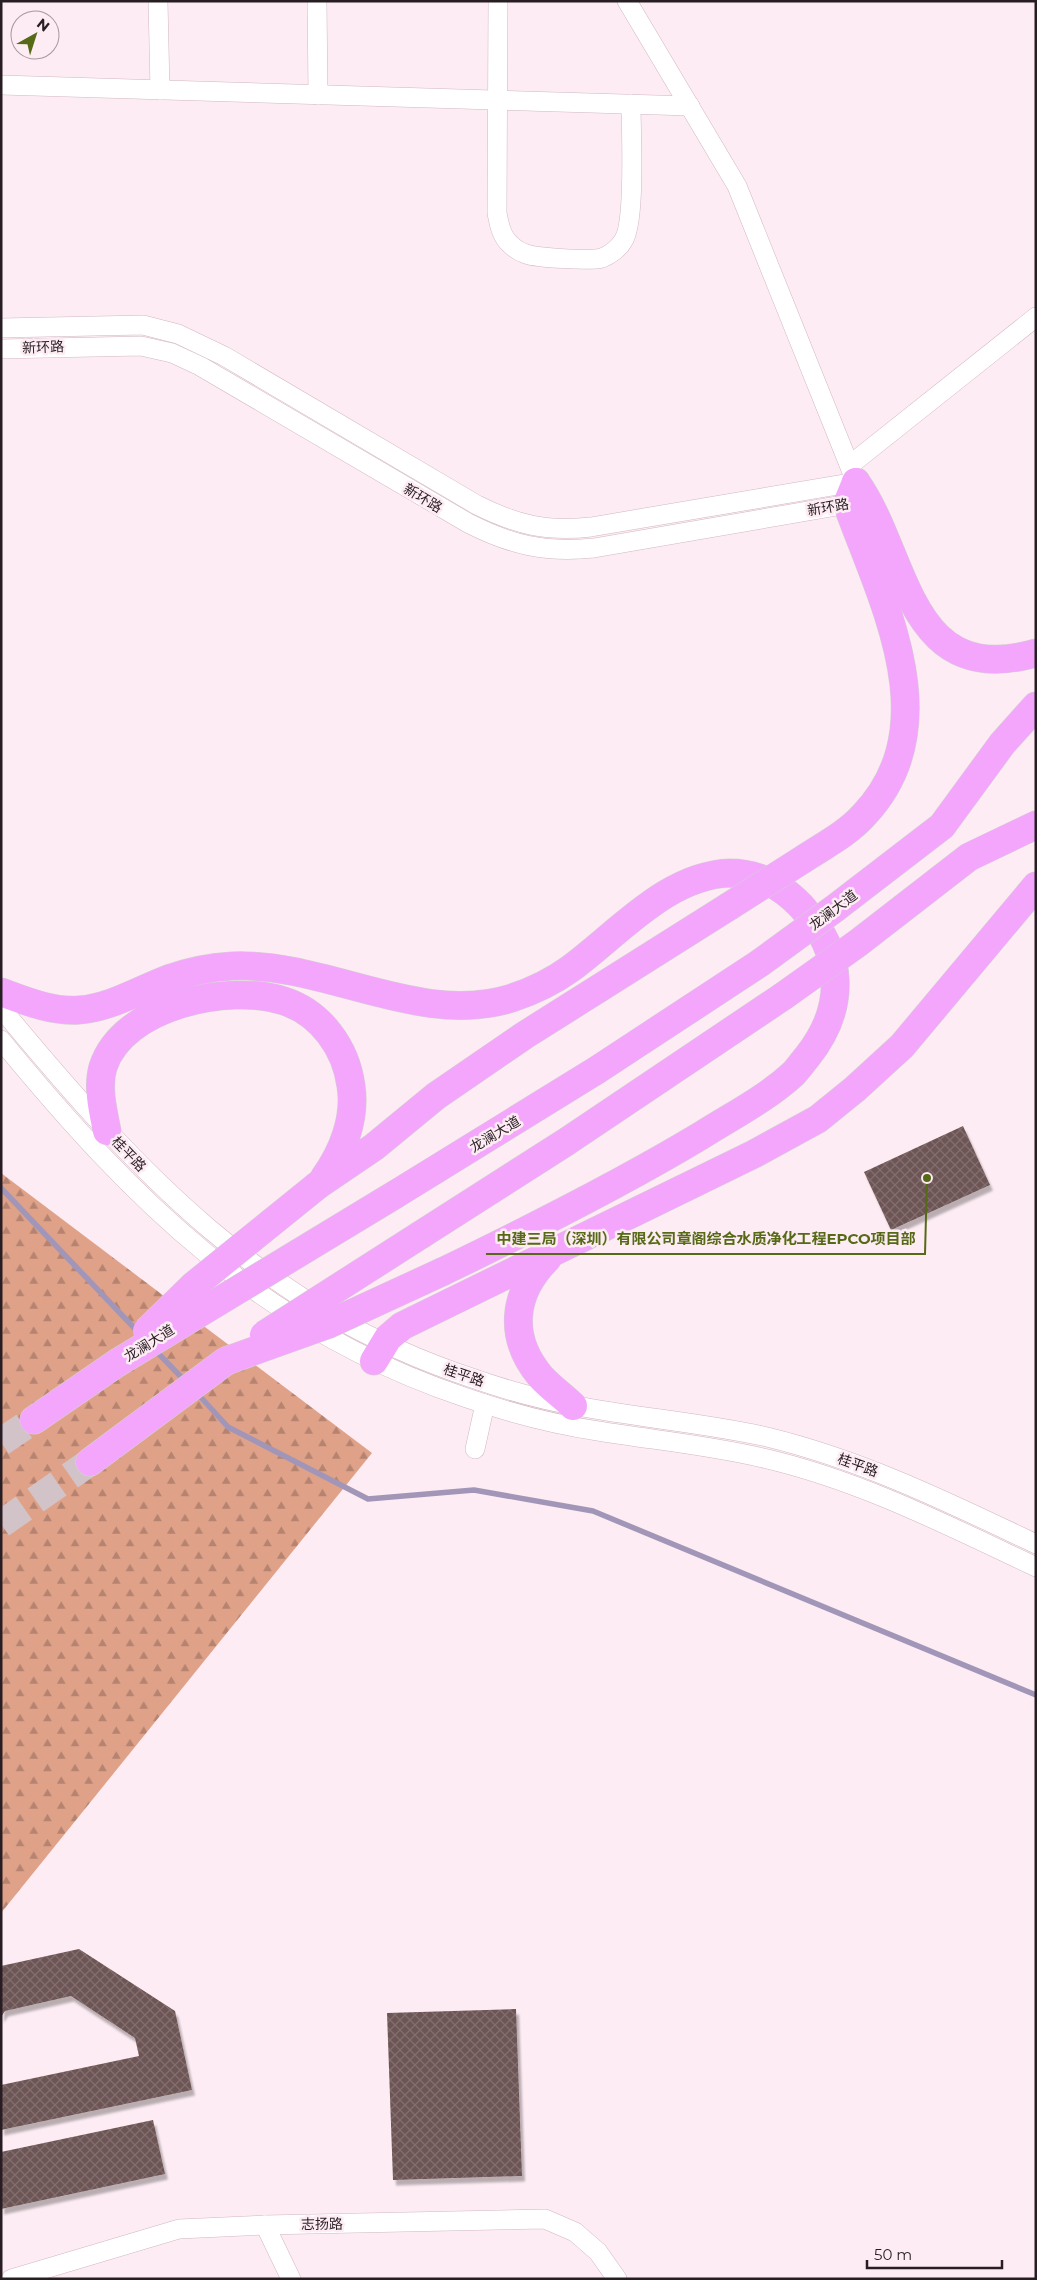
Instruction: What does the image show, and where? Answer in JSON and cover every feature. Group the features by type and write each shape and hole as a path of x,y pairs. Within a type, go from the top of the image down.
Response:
{"highway":[{"path":"855,488 903,584 921,613 946,643 965,656 980,659 1014,658 1036,653"},
{"path":"117,1362 193,1286 318,1185 374,1148 436,1096 525,1035 802,860 857,823 878,799 894,770 905,724 906,696 896,644 855,488"},
{"name":"龙澜大道","path":"34,1420 117,1362 597,1070 760,963 942,826 1002,744 1036,706"},
{"path":"90,1462 226,1361 616,1109 782,997 858,943 969,857 1036,825"},
{"path":"1,992 43,1007 80,1010 111,1003 170,979 200,970 231,966 263,967 318,975 416,1001 456,1006 485,1003 508,999 551,981 663,897 697,880 712,875 747,874 772,882 783,889 804,909 824,937 834,964 836,982 832,1012 814,1048 794,1073 720,1123 650,1165 547,1221 329,1324 226,1361"},
{"path":"379,1352 402,1326 784,1138 818,1119 870,1076 920,1027 1036,886"},
{"path":"107,1131 101,1097 102,1068 114,1048 136,1026 162,1012 207,998 230,994 250,995 285,1001 310,1014 331,1035 346,1063 350,1080 352,1109 348,1131 332,1165 318,1185"},
{"path":"552,1253 527,1283 520,1306 519,1332 522,1347 536,1370 546,1382 573,1406"}],"street":[{"path":"158,1 160,90"},
{"path":"317,1 318,95"},
{"path":"498,1 497,212 499,224 508,242 525,254 534,256 593,259 603,258 617,248 628,230 631,104"},
{"path":"627,1 729,170 745,204 855,488 1036,318"},
{"path":"1,86 690,106"},
{"name":"新环路","path":"1,328 143,325 178,334 224,356 477,505 514,522 532,526 551,529 591,527 855,488"},
{"name":"新环路","path":"1,348 141,346 172,353 207,370 468,523 508,542 529,547 574,550 594,548 855,488"},
{"name":"桂平路","path":"1,1008 60,1079 107,1131 182,1207 242,1257 379,1352 409,1377 485,1404 570,1426 731,1451 794,1466 864,1488 1036,1566"},
{"name":"桂平路","path":"1,1040 44,1092 118,1173 182,1234 230,1274 281,1310 379,1352 520,1393 573,1406 743,1432 827,1454 901,1482 1036,1544"},
{"path":"475,1449 485,1404"},
{"name":"志扬路","path":"11,2279 179,2229 265,2225 545,2219 575,2232 598,2252 617,2279"},
{"path":"265,2225 291,2279"}],"green space":[{"path":"1,1173 372,1453 1,1913"}],"building":[{"path":"963,1126 990,1185 891,1230 864,1172"},
{"path":"79,1949 175,2011 192,2090 1,2130 1,2085 139,2056 135,2038 71,1996 5,2011 1,2017 1,1966"},
{"path":"516,2009 522,2176 393,2180 387,2013"},
{"path":"153,2120 165,2174 1,2209 1,2152"}],"waterway":[{"path":"1,1188 139,1333"},
{"path":"154,1349 186,1382"},
{"path":"196,1392 228,1427 368,1499 474,1490 593,1511 1036,1695"}],"tunnel":[{"path":"1,1442 34,1420"},
{"path":"1,1524 90,1462"}],"place":[{"name":"中建三局（深圳）有限公司章阁综合水质净化工程EPCO项目部","path":"927,1178"}]}
